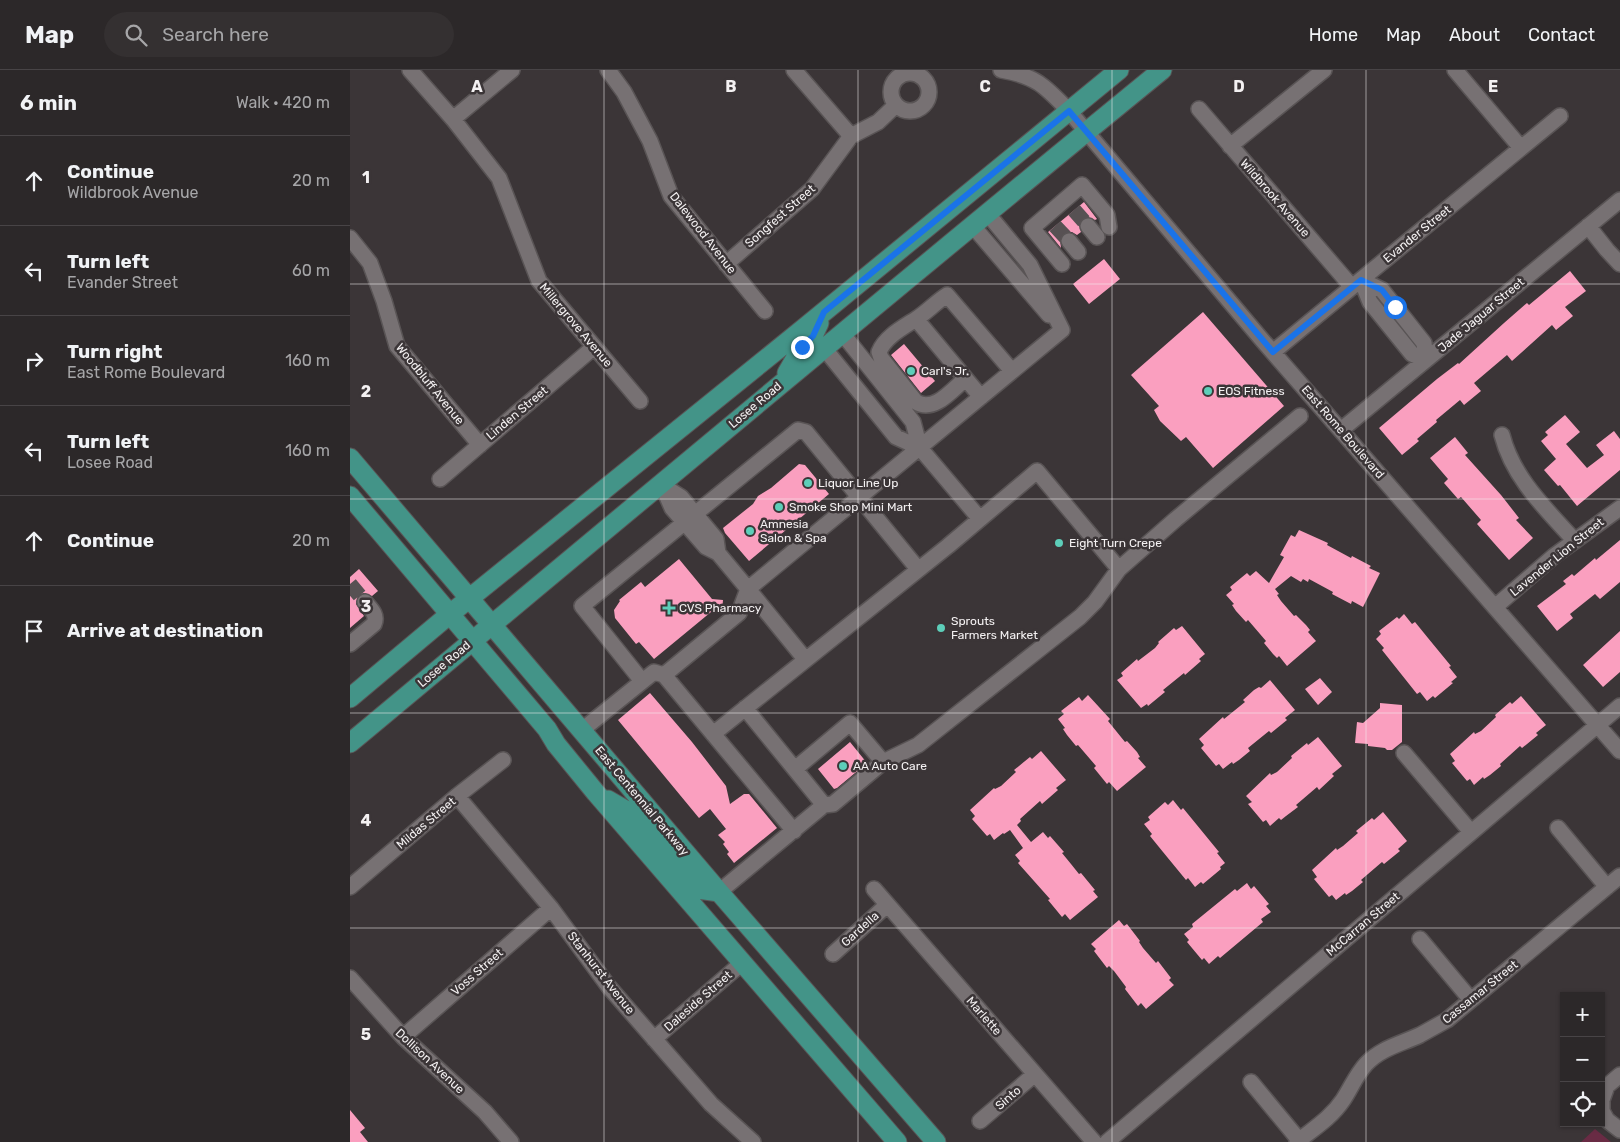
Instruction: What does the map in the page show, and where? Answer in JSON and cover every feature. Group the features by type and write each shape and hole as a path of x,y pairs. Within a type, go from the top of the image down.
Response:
{"main road":[{"path":"350,698 450,614 824,312 1118,70"},
{"name":"Losee Road","path":"350,743 662,485 842,333 1162,70"},
{"path":"824,348 833,318 848,305 875,269"},
{"path":"782,383 802,347 813,336 824,312"},
{"name":"East Centennial Parkway","path":"350,458 719,892 936,1142"},
{"path":"351,499 548,729 556,744 596,793 897,1142"},
{"path":"596,793 632,814 698,889 719,892"}],"street":[{"name":"Millergrove Avenue","path":"410,70 453,119 500,178 539,281 640,401"},
{"path":"453,119 512,70"},
{"name":"Dalewood Avenue","path":"608,70 624,92 650,141 671,196 766,311"},
{"path":"794,70 851,136"},
{"name":"East Rome Boulevard","path":"1002,70 1018,73 1044,85 1069,111 1184,249 1620,751"},
{"path":"1230,146 1324,70"},
{"path":"1455,70 1521,148"},
{"name":"Songfest Street","path":"726,264 812,189 851,136 878,122 896,105"},
{"name":"Wildbrook Avenue","path":"1199,109 1230,146 1356,284 1412,354 1426,360 1424,343 1382,290 1356,284"},
{"name":"Evander Street","path":"1273,352 1560,116"},
{"path":"1062,264 1032,228 1051,221 1070,205 1082,185 1107,216 1109,227"},
{"name":"Jade Jaguar Street","path":"1341,430 1620,200"},
{"path":"664,675 739,613 748,589 1062,330 980,219"},
{"path":"1588,226 1620,264"},
{"name":"Woodbluff Avenue","path":"350,238 370,263 384,301 397,346 480,445"},
{"path":"965,379 930,406 922,406 916,402 881,358 879,352 882,346 904,325 916,319 947,294 1012,371"},
{"path":"1382,318 1395,307"},
{"path":"916,319 980,397"},
{"path":"842,333 913,422 920,448 980,519"},
{"name":"Linden Street","path":"440,479 594,347"},
{"path":"824,348 896,437 920,448"},
{"path":"719,892 824,805 833,804 883,762 918,745 1080,617 1095,602 1118,569 1300,416"},
{"path":"642,681 582,606 798,430 806,432 918,569"},
{"path":"1502,434 1506,452 1518,475 1575,541"},
{"path":"713,734 1037,471 1118,569"},
{"path":"662,485 672,508 716,539 718,553 805,659"},
{"name":"Lavender Lion Street","path":"1495,607 1575,541 1620,508"},
{"path":"350,644 374,624 376,620 366,602"},
{"path":"582,730 654,672 664,675 794,831"},
{"name":"McCarran Street","path":"1106,1142 1620,706"},
{"path":"745,708 824,805"},
{"path":"795,769 850,723 883,762"},
{"path":"1404,753 1471,832"},
{"name":"Mildas Street","path":"350,887 457,796 503,760"},
{"name":"Stanhurst Avenue","path":"457,796 551,908 609,987 711,1104 753,1142"},
{"path":"1558,828 1607,887"},
{"name":"Cassamar Street","path":"1298,1141 1336,1109 1357,1076 1375,1057 1389,1047 1420,1035 1447,1020 1620,876"},
{"name":"Marlette","path":"874,889 1094,1142"},
{"name":"Gardella","path":"833,954 887,905"},
{"name":"Voss Street","path":"403,1037 551,908"},
{"path":"1420,939 1471,1000"},
{"name":"Daleside Street","path":"654,1039 742,963"},
{"name":"Dollison Avenue","path":"350,978 403,1037 485,1112 511,1142"},
{"name":"Sinto","path":"980,1121 1035,1074"},
{"path":"1605,1092 1607,1086 1620,1075"},
{"path":"1251,1082 1298,1141"},
{"path":"1605,1116 1607,1120 1620,1130"}],"shaded area":[{"path":"1595,1129 1611,1142 1581,1142"}],"building":[{"path":"1084,202 1097,219 1082,218 1079,223 1081,232 1077,235 1072,232 1063,233 1060,238 1061,248 1048,232"},
{"path":"1104,259 1120,279 1089,304 1073,284"},
{"path":"1570,271 1586,291 1565,307 1573,316 1556,330 1552,325 1512,361 1507,355 1474,383 1481,391 1464,405 1460,400 1436,420 1437,422 1417,439 1419,441 1402,455 1379,428 1437,379 1459,364 1527,303 1529,305"},
{"name":"EOS Fitness","path":"1203,312 1284,406 1213,468 1186,437 1181,441 1160,421 1154,410 1159,406 1131,375"},
{"name":"Carl's Jr.","path":"904,344 935,381 921,393 891,355"},
{"path":"1565,415 1580,432 1566,444 1587,468 1604,455 1596,445 1614,431 1620,439 1620,470 1577,506 1560,485 1558,486 1544,470 1556,459 1541,441 1548,435 1545,432"},
{"path":"1455,437 1468,453 1465,455 1501,495 1519,518 1516,520 1533,538 1509,560 1477,524 1481,520 1461,497 1458,499 1444,483 1448,479 1430,458"},
{"path":"799,464 805,465 829,494 749,561 725,533 723,528 753,504 758,496 771,488"},
{"path":"1299,530 1328,543 1327,545 1371,566 1369,568 1380,573 1363,607 1352,601 1351,604 1309,579 1308,582 1303,579 1301,582 1291,576 1275,589 1281,601 1294,616 1296,615 1306,625 1310,630 1308,632 1316,641 1287,666 1279,656 1277,658 1273,654 1264,643 1266,641 1248,620 1246,622 1236,611 1232,605 1234,604 1226,595 1232,590 1230,587 1247,573 1250,576 1256,571 1269,583 1284,557 1280,555 1291,535 1295,537"},
{"path":"1620,540 1620,582 1600,599 1595,594 1570,614 1573,618 1557,631 1537,606 1566,584 1563,581 1572,574 1574,576"},
{"name":"CVS Pharmacy","path":"679,559 712,599 723,600 722,612 711,612 654,659 639,642 636,644 615,618 614,610 619,600 641,582 645,587"},
{"path":"359,569 378,591 372,596 364,593 358,595 356,604 364,616 350,628 350,577"},
{"path":"1404,614 1412,624 1415,622 1451,666 1449,667 1457,677 1451,682 1453,683 1435,698 1433,696 1427,701 1420,692 1417,694 1382,650 1384,648 1376,639 1381,634 1379,631"},
{"path":"1182,626 1205,654 1199,659 1201,661 1185,675 1184,673 1163,690 1165,692 1148,706 1147,704 1141,708 1117,680 1123,676 1121,673 1137,659 1138,661 1155,648 1158,642 1174,628 1176,630"},
{"path":"1620,631 1620,672 1603,687 1583,665"},
{"path":"1320,678 1332,692 1318,705 1305,689"},
{"path":"1270,680 1295,710 1285,718 1287,720 1271,733 1269,731 1248,748 1250,751 1239,760 1233,764 1232,762 1223,769 1219,764 1216,766 1201,748 1204,745 1199,739 1223,717 1224,719 1245,702 1243,700 1254,690 1259,687 1261,688"},
{"path":"650,693 692,742 726,786 730,804 744,794 749,794 777,828 734,863 727,854 729,852 723,844 725,842 718,835 726,829 710,809 699,818 618,720"},
{"path":"1088,695 1110,719 1108,721 1125,742 1127,741 1137,752 1140,757 1138,758 1146,767 1117,791 1109,782 1107,784 1094,768 1096,766 1067,735 1063,729 1065,728 1058,719 1064,714 1061,711 1079,697 1082,701"},
{"path":"1521,696 1546,725 1536,733 1538,735 1522,748 1520,746 1490,775 1484,779 1483,777 1474,785 1470,779 1467,781 1452,763 1455,761 1450,754 1474,732 1475,734 1481,731 1510,702 1512,704"},
{"path":"1380,703 1402,705 1402,742 1392,750 1355,743 1357,722 1363,723 1380,708"},
{"path":"1318,737 1342,766 1332,774 1334,776 1319,790 1317,787 1296,805 1298,807 1281,820 1279,818 1270,826 1266,820 1263,822 1248,804 1252,802 1246,796 1270,773 1271,775 1277,772 1292,758 1291,756"},
{"name":"AA Auto Care","path":"850,742 867,763 834,789 818,769"},
{"path":"1041,751 1066,780 1042,804 1040,801 1020,819 1021,821 1017,825 1031,842 1043,832 1048,838 1050,836 1079,874 1081,873 1095,890 1093,891 1098,897 1070,920 1065,914 1062,917 1048,900 1050,899 1018,863 1020,861 1015,855 1023,848 1010,830 994,840 990,834 987,836 972,819 975,816 970,810 994,788 1001,786 1016,772 1014,770"},
{"path":"1173,800 1181,810 1183,808 1219,852 1217,853 1225,863 1220,867 1221,869 1203,884 1201,882 1195,887 1188,878 1186,880 1150,836 1152,834 1144,824 1150,820 1148,817 1165,802 1168,805"},
{"path":"1383,812 1407,841 1398,849 1400,851 1384,864 1382,862 1361,880 1363,882 1352,891 1346,895 1345,893 1336,900 1332,895 1329,897 1314,879 1317,877 1312,870 1336,848 1337,850 1343,846 1358,833 1356,831"},
{"path":"1247,883 1251,889 1254,886 1269,904 1266,906 1271,912 1261,919 1263,922 1220,958 1218,956 1209,964 1204,958 1202,960 1187,942 1189,940 1184,934 1193,927 1192,924 1235,889 1237,891"},
{"path":"1119,920 1124,926 1127,924 1143,948 1156,963 1158,961 1174,985 1146,1009 1141,1003 1138,1006 1114,971 1109,966 1107,968 1091,944"},
{"path":"350,1110 365,1128 360,1132 368,1142 350,1142"}],"tunnel":[{"path":"1074,210 1088,226"},
{"path":"1055,226 1069,241"},
{"path":"350,584 365,602"}],"place":[{"name":"Carl's Jr.","path":"911,371"},
{"name":"EOS Fitness","path":"1208,391"},
{"name":"Liquor Line Up","path":"808,483"},
{"name":"Smoke Shop Mini Mart","path":"779,507"},
{"name":"Amnesia Salon & Spa","path":"750,531"},
{"name":"Eight Turn Crepe","path":"1059,543"},
{"name":"CVS Pharmacy","path":"669,608"},
{"name":"Sprouts Farmers Market","path":"941,628"},
{"name":"AA Auto Care","path":"843,766"}],"route":[{"path":"802,347 813,336 824,312 1069,111 1273,352 1361,280 1382,290 1395,307"}]}
